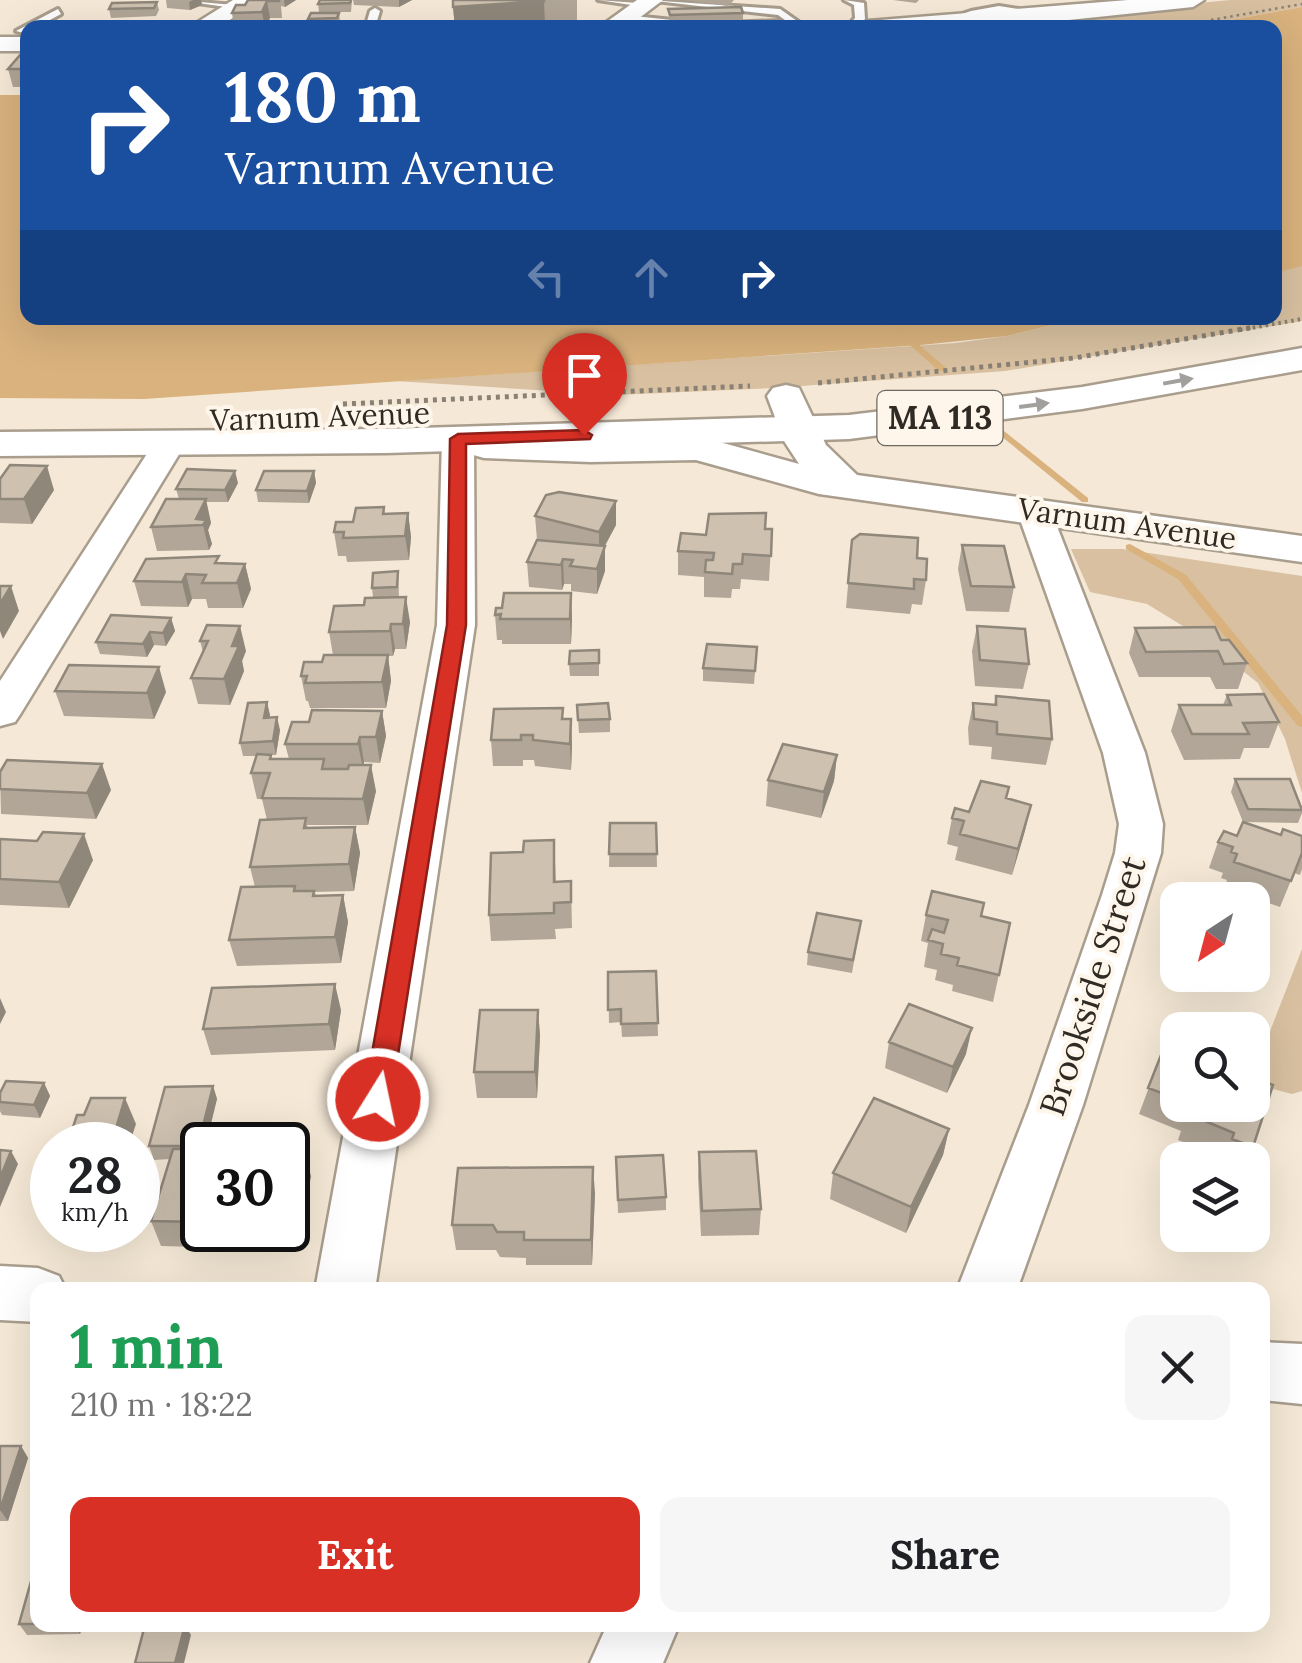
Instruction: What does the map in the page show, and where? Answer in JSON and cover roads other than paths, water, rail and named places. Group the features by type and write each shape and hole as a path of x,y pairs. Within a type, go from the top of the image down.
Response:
{"main road":[{"path":"620,20 650,2"},
{"path":"212,20 245,3"},
{"path":"992,20 1197,11"},
{"name":"MA 113","path":"789,398 1038,375 1302,329"},
{"name":"MA 113","path":"789,398 949,417 1302,359"},
{"path":"771,467 768,447 789,398"},
{"name":"Varnum Avenue","path":"0,423 146,424 789,398"},
{"name":"Varnum Avenue","path":"0,444 458,439 789,398"},
{"name":"Varnum Avenue","path":"789,398 817,464 836,475 893,490"},
{"name":"Varnum Avenue","path":"458,439 484,446 573,450 698,448 819,482 1302,550"}],"street":[{"path":"346,1282 456,625 458,439"},
{"path":"0,713 170,443"},
{"name":"Brookside Street","path":"990,1282 1056,1105 1120,912 1138,853 1141,824 1124,753 1034,511"},
{"path":"0,1293 30,1295"},
{"path":"1270,1372 1302,1374"},
{"path":"626,1663 641,1632"}],"lane":[{"path":"182,0 245,3"},
{"path":"603,0 650,2 730,20"},
{"path":"372,20 375,11"},
{"path":"46,20 58,12"},
{"path":"705,17 780,12 792,20"}],"waterway":[{"path":"892,325 942,369"},
{"path":"1004,434 1085,500"},
{"path":"1130,547 1182,577 1302,723"}]}
